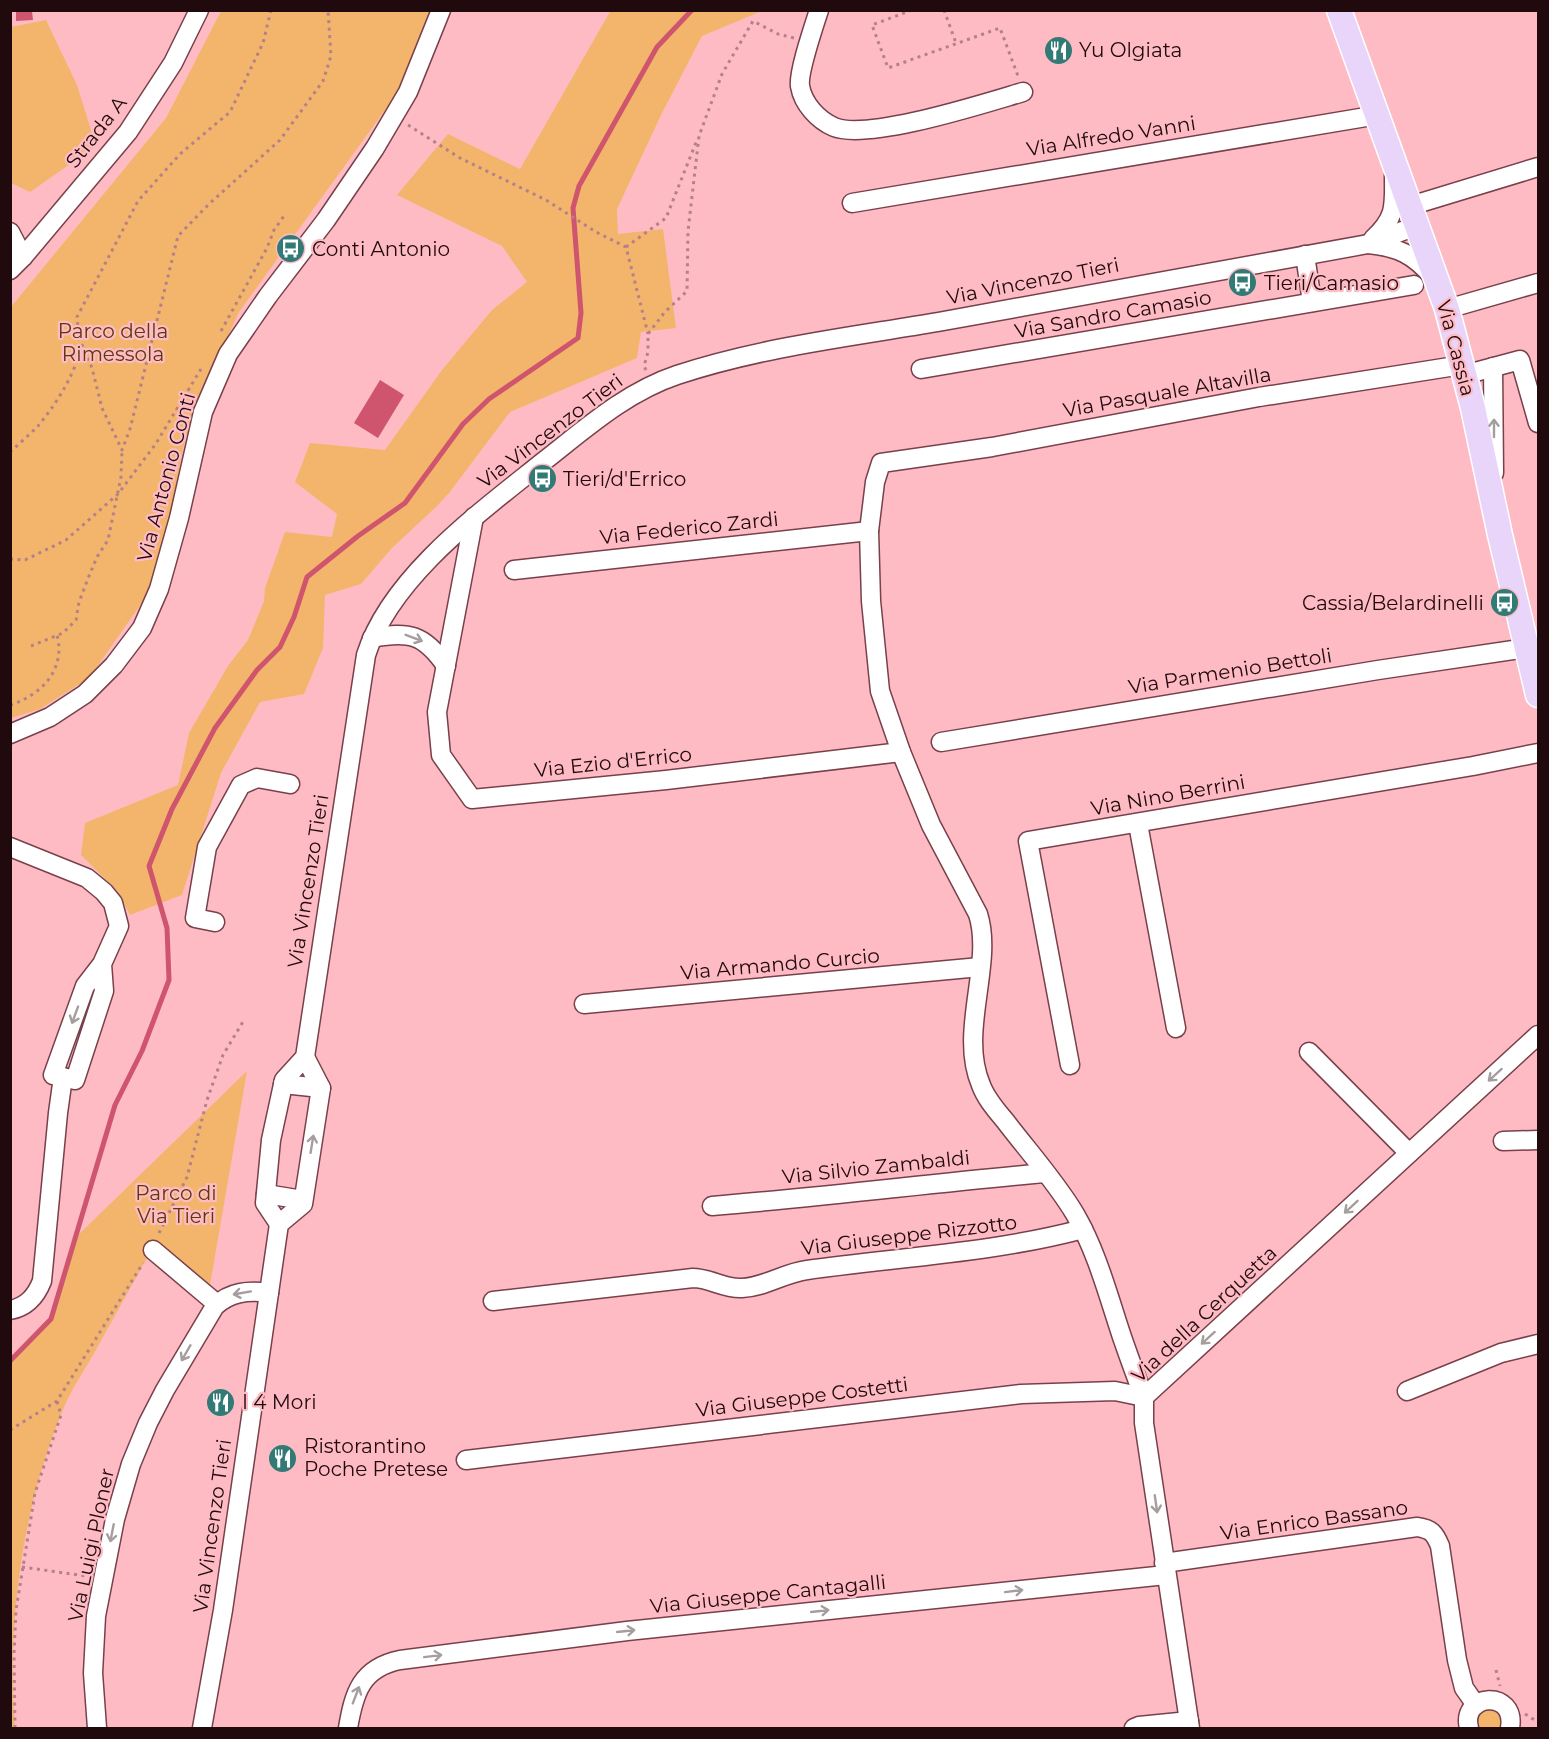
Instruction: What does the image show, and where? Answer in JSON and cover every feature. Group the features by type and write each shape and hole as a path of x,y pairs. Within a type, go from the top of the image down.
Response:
{"main road":[{"name":"Via Cassia","path":"1339,10 1415,222 1426,284 1447,309 1539,695"}],"street":[{"name":"Strada A","path":"17,264 128,132 173,63 199,10"},
{"name":"Via Antonio Conti","path":"10,734 50,717 85,694 114,665 142,628 159,589 179,518 203,412 228,354 268,296 326,220 375,148 408,92 441,10"},
{"path":"819,10 800,86 811,111 835,128 863,130 902,124 1023,92"},
{"name":"Via Alfredo Vanni","path":"852,202 1378,115"},
{"path":"1394,160 1393,213 1376,245 1405,252 1419,262 1426,284"},
{"name":"Via Vincenzo Tieri","path":"305,1057 366,655 372,638 379,624 418,570 474,517 606,413 653,385 676,375 797,344 936,322 1305,255 1376,245 1415,222 1539,167"},
{"path":"10,232 17,264"},
{"path":"1305,255 1312,302"},
{"path":"1447,309 1539,283"},
{"name":"Via Sandro Camasio","path":"921,369 1426,284"},
{"name":"Via Pasquale Altavilla","path":"869,531 875,482 881,463 992,447 1259,397 1493,367 1520,360 1539,423"},
{"path":"1493,367 1494,508"},
{"name":"Via Ezio d'Errico","path":"474,517 437,712 441,755 472,799 666,780 901,752"},
{"path":"869,531 871,601 880,691 901,752 931,825 978,914 982,926 983,939 974,1051 978,1076 987,1097 1045,1173 1083,1229 1096,1256 1144,1397"},
{"name":"Via Federico Zardi","path":"514,570 869,531"},
{"path":"372,638 397,634 417,637 430,647 446,666"},
{"name":"Via Parmenio Bettoli","path":"941,742 1527,648"},
{"name":"Via Nino Berrini","path":"1070,1065 1028,841 1138,824 1539,753"},
{"path":"215,922 195,918 207,847 241,785 257,778 290,784"},
{"path":"1138,824 1176,1028"},
{"path":"10,847 87,878 113,903 119,926 102,964 85,986 53,1075 63,1077 42,1281 37,1294 21,1308 10,1310"},
{"name":"Via Armando Curcio","path":"584,1004 980,967"},
{"name":"Via della Cerquetta","path":"1190,1725 1144,1423 1144,1397 1539,1035"},
{"path":"1309,1052 1409,1153"},
{"path":"305,1057 321,1088 303,1204 279,1224 265,1203 272,1140 284,1080 305,1057"},
{"path":"283,1084 321,1088"},
{"path":"1503,1141 1539,1140"},
{"name":"Via Silvio Zambaldi","path":"712,1206 1045,1173"},
{"path":"266,1194 303,1200"},
{"name":"Via Vincenzo Tieri","path":"202,1728 223,1610 279,1224"},
{"name":"Via Giuseppe Rizzotto","path":"493,1301 693,1278 707,1279 733,1288 753,1287 804,1270 1017,1244 1083,1229"},
{"path":"153,1250 217,1304 234,1294 251,1291 269,1293"},
{"name":"Via Luigi Ploner","path":"97,1728 93,1673 96,1616 115,1519 131,1464 148,1423 165,1389 217,1304"},
{"path":"1407,1391 1501,1353 1539,1344"},
{"name":"Via Giuseppe Costetti","path":"466,1460 1021,1394 1115,1391 1144,1397"},
{"name":"Via Enrico Bassano","path":"1165,1569 1417,1527 1426,1528 1435,1533 1440,1546 1457,1660 1464,1688 1476,1705"},
{"name":"Via Giuseppe Cantagalli","path":"348,1728 351,1710 361,1684 368,1674 376,1668 399,1660 627,1631 1165,1569"},
{"path":"1469,1728 1468,1717 1476,1705 1490,1700 1502,1704 1510,1716 1510,1728"},
{"path":"1134,1728 1190,1725"}],"path":[{"path":"10,452 38,425 66,385 80,350 77,317 138,201 180,154 230,112 264,43 271,10"},
{"path":"31,646 63,633 76,620 79,602 89,576 108,540 121,477 122,450 130,429 178,236 208,204 280,140 323,81 331,56 328,10"},
{"path":"912,10 872,25 888,68 1000,28 1023,92"},
{"path":"944,10 956,43"},
{"path":"626,247 666,218 722,74 753,21 778,34 810,41"},
{"path":"394,116 460,158 546,200 596,232 626,247 648,334 648,352 644,366 653,385"},
{"path":"648,334 664,313 687,291 688,231 699,136"},
{"path":"220,333 267,248 274,230 284,216"},
{"path":"79,338 92,368 102,408 122,450"},
{"path":"10,559 25,560 66,540 118,494 155,445 204,364"},
{"path":"10,705 21,701 49,681 60,648 57,635"},
{"path":"10,1430 57,1401 153,1250 161,1227 187,1177 207,1100 223,1055 244,1020"},
{"path":"15,1728 16,1610 35,1493 62,1415 57,1401"},
{"path":"22,1567 91,1576"}],"green space":[{"path":"611,10 762,11 702,36 662,113 617,209 618,234 663,229 676,328 641,332 637,358 510,412 449,493 392,548 361,584 325,595 323,648 304,694 260,702 221,773 182,895 130,915 118,892 81,855 85,823 178,785 189,733 228,666 248,640 264,601 265,588 285,532 332,537 337,514 295,482 310,443 385,450 442,370 492,310 527,282 502,246 397,195 448,134 520,169"},
{"name":"Parco della Rimessola","path":"221,11 435,11 398,92 239,312 197,404 183,448 158,580 89,678 40,709 11,718 11,307 166,118"},
{"path":"46,20 77,85 96,146 30,192 11,183 11,27"},
{"name":"Parco di Via Tieri","path":"247,1071 210,1285 153,1247 70,1394 50,1445 28,1524 21,1564 13,1646 15,1728 10,1728 10,1361 51,1319 74,1239"},
{"path":"1492,1709 1501,1716 1502,1721 1499,1728 1479,1728 1477,1720 1479,1715"}],"shaded area":[{"path":"16,11 32,11 33,20 16,21"},
{"path":"380,380 404,395 378,438 354,423"}],"waterway":[{"path":"10,1361 51,1319 115,1105 142,1051 169,980 167,928 149,866 172,809 215,728 257,670 280,647 294,617 307,577 358,536 405,503 463,424 489,399 578,338 581,313 573,208 579,186 657,47 692,10"}],"place":[{"name":"Yu Olgiata","path":"1058,50"},
{"name":"Conti Antonio","path":"291,249"},
{"name":"Tieri/Camasio","path":"1243,283"},
{"name":"Tieri/d'Errico","path":"542,479"},
{"name":"Cassia/Belardinelli","path":"1505,603"},
{"name":"I 4 Mori","path":"221,1402"},
{"name":"Ristorantino Poche Pretese","path":"283,1458"}]}
